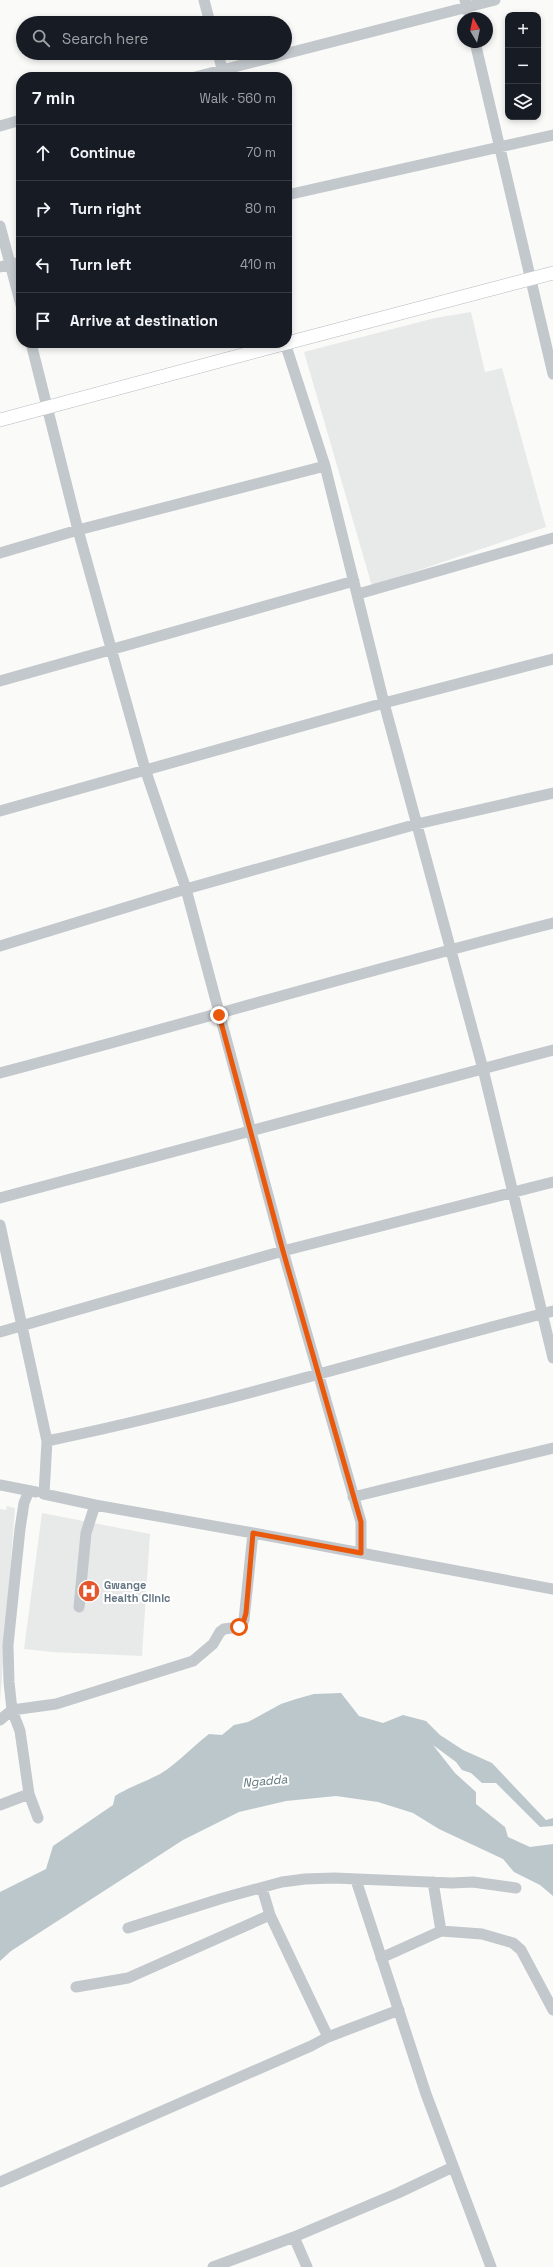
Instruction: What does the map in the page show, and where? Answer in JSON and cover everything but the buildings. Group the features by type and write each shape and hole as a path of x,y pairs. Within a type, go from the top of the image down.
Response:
{"main road":[{"path":"292,341 553,273"},
{"path":"0,420 267,348"}],"street":[{"path":"204,0 208,16"},
{"path":"292,54 466,3 494,0"},
{"path":"476,48 498,148 553,374"},
{"path":"220,60 223,72"},
{"path":"230,72 271,60"},
{"path":"0,126 16,121"},
{"path":"292,194 553,135"},
{"path":"0,226 16,286"},
{"path":"32,348 78,530 111,648 145,769 186,889 283,1251 361,1522 361,1553"},
{"path":"288,348 325,466 384,703 482,1069 553,1358"},
{"path":"0,554 78,530 325,466"},
{"path":"358,594 553,538"},
{"path":"0,681 111,648 354,580"},
{"path":"0,811 384,703 553,659"},
{"path":"0,946 186,889 417,824 553,793"},
{"path":"0,1074 219,1015 449,950 553,923"},
{"path":"0,1198 553,1050"},
{"path":"0,1332 283,1251 553,1182"},
{"path":"0,1225 47,1441 44,1494"},
{"path":"47,1441 98,1431 318,1376 553,1311"},
{"path":"353,1497 553,1448"},
{"path":"0,1485 95,1505 553,1589"},
{"path":"29,1491 23,1510 8,1645 12,1710 20,1731 29,1794 38,1818"},
{"path":"79,1607 86,1533 95,1505"},
{"path":"0,1720 12,1710 56,1704 155,1674 193,1661 201,1656 213,1644 220,1632 224,1629 239,1627 244,1620 253,1533"},
{"path":"0,1805 29,1794"},
{"path":"128,1928 223,1898 282,1882 306,1879 334,1878 356,1880 473,1882 516,1888"},
{"path":"356,1880 426,2094 491,2267"},
{"path":"433,1882 441,1931"},
{"path":"262,1888 270,1915 328,2037"},
{"path":"76,1987 128,1978 270,1915"},
{"path":"381,1958 441,1931 482,1934 513,1943 521,1950 526,1958 553,2010"},
{"path":"0,2182 311,2046 328,2037 399,2010"},
{"path":"213,2267 294,2237 398,2193 453,2167"},
{"path":"294,2237 307,2267"}],"shaded area":[{"path":"471,312 485,372 502,368 546,527 372,586 304,352 435,318"},
{"path":"7,1506 15,1508 0,1702 0,1509 6,1510"},
{"name":"Gwange Health Clinic","path":"42,1513 150,1534 142,1656 52,1652 24,1649"}],"water":[{"name":"Ngadda","path":"341,1693 359,1716 383,1723 403,1715 426,1721 440,1735 463,1750 492,1763 546,1820 553,1818 553,1826 540,1827 496,1783 482,1783 471,1773 462,1770 456,1762 433,1745 455,1773 476,1792 476,1804 505,1827 508,1837 530,1847 553,1844 553,1896 540,1885 514,1872 503,1859 439,1829 413,1813 378,1802 336,1796 286,1801 239,1812 183,1840 11,1951 0,1961 0,1892 46,1869 53,1846 113,1805 115,1796 160,1774 173,1765 209,1734 222,1735 234,1725 248,1722 281,1704 296,1699 314,1694"}],"place":[{"name":"Gwange Health Clinic","path":"89,1591"}],"route":[{"path":"219,1015 283,1251 361,1522 361,1553 253,1533 246,1613 244,1620 239,1627"}]}
